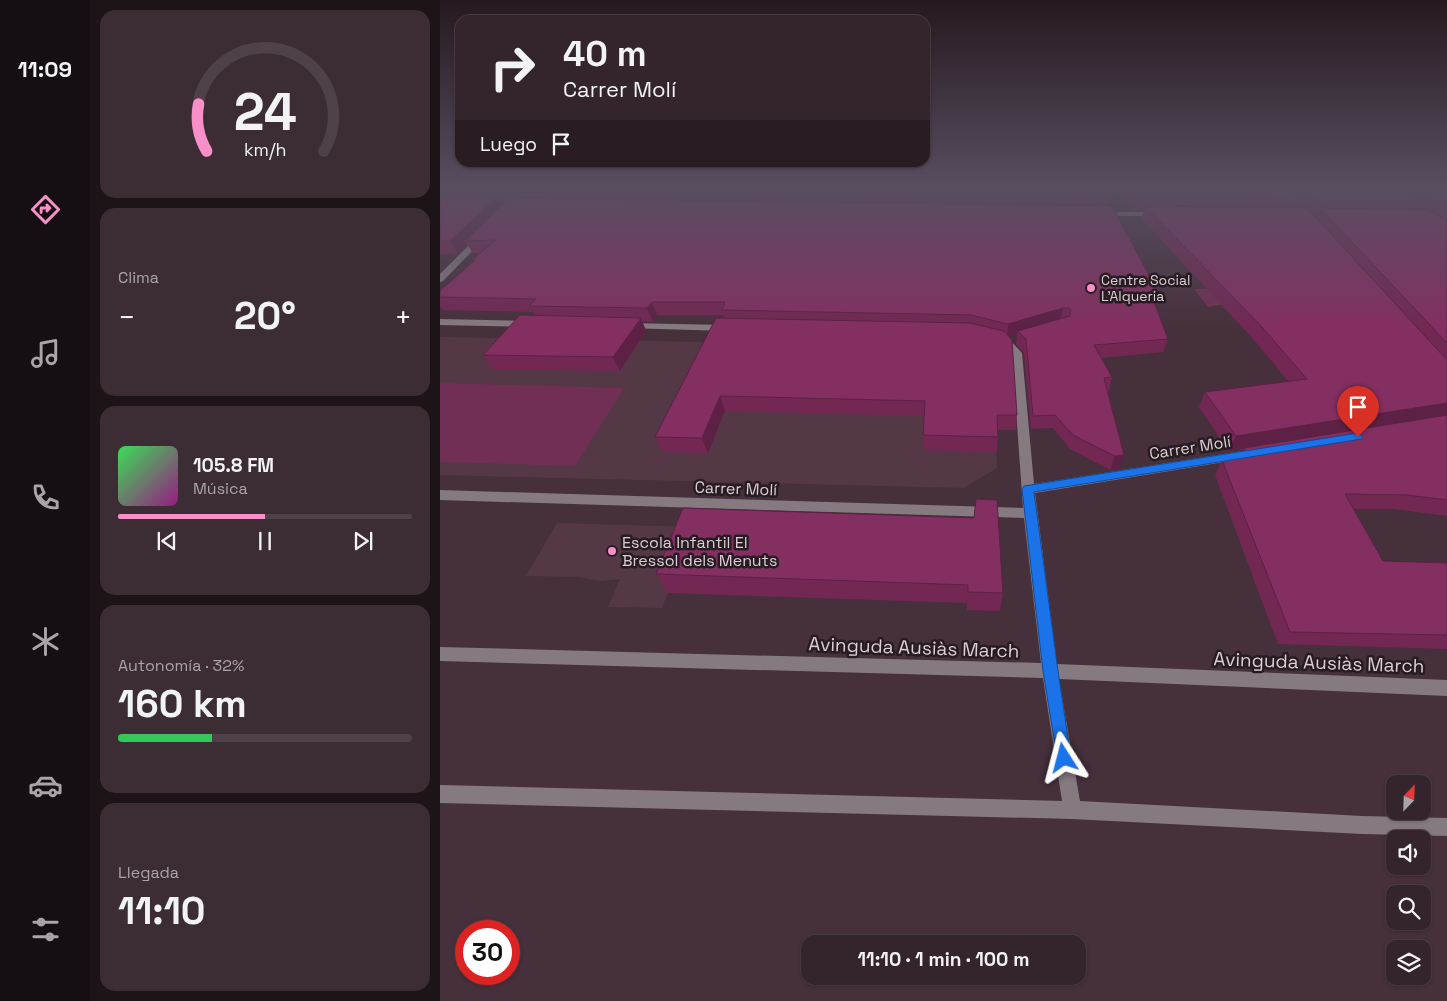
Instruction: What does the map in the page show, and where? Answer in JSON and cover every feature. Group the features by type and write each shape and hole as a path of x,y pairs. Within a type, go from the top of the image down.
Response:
{"street":[{"path":"440,280 483,236"},
{"path":"440,322 538,324"},
{"path":"617,325 735,328"},
{"path":"992,337 1012,340 1017,354 1030,513 1050,671 1072,810"},
{"name":"Carrer Molí","path":"1028,489 1267,452"},
{"name":"Carrer Molí","path":"440,495 1030,513"},
{"name":"Avinguda Ausiàs March","path":"440,654 1050,671 1447,688"},
{"path":"440,794 1072,810 1362,825 1447,827"}],"shaded area":[{"path":"1194,289 1242,289 1253,299 1208,307"},
{"path":"440,337 956,347 993,369 997,468 964,488 440,475"},
{"path":"440,383 624,388 575,466 440,462"},
{"name":"Escola Infantil El Bressol dels Menuts","path":"557,523 693,527 662,608 608,607 620,579 600,581 579,577 526,576"}],"building":[{"path":"440,236 456,236 450,241 440,241"},
{"path":"470,236 1128,236 1157,290 1150,291 1168,339 1094,345 1112,377 1104,378 1124,455 1115,456 1073,435 1055,415 1033,416 1026,339 1018,331 1070,316 1071,310 1069,308 1063,308 1008,324 971,315 722,310 725,302 652,302 647,308 529,306 536,299 440,297 440,291 496,240 465,241"},
{"path":"1174,236 1333,236 1447,360 1447,403 1236,436 1205,392 1307,379 1261,326"},
{"path":"1346,236 1447,236 1447,343"},
{"path":"520,315 641,318 613,357 483,355"},
{"path":"716,318 970,323 1004,331 1012,340 1017,415 997,415 998,437 923,435 925,401 720,396 702,438 655,437"},
{"path":"1447,415 1447,500 1407,495 1345,494 1383,561 1447,563 1447,635 1290,632 1222,460 1249,456 1244,448"},
{"path":"976,499 997,500 1003,593 968,592 968,585 656,574 683,508 974,518"}],"place":[{"name":"Centre Social L'Alqueria","path":"1091,288"},
{"name":"Escola Infantil El Bressol dels Menuts","path":"612,551"}],"route":[{"path":"1064,758 1050,671 1028,489 1358,437"}]}
